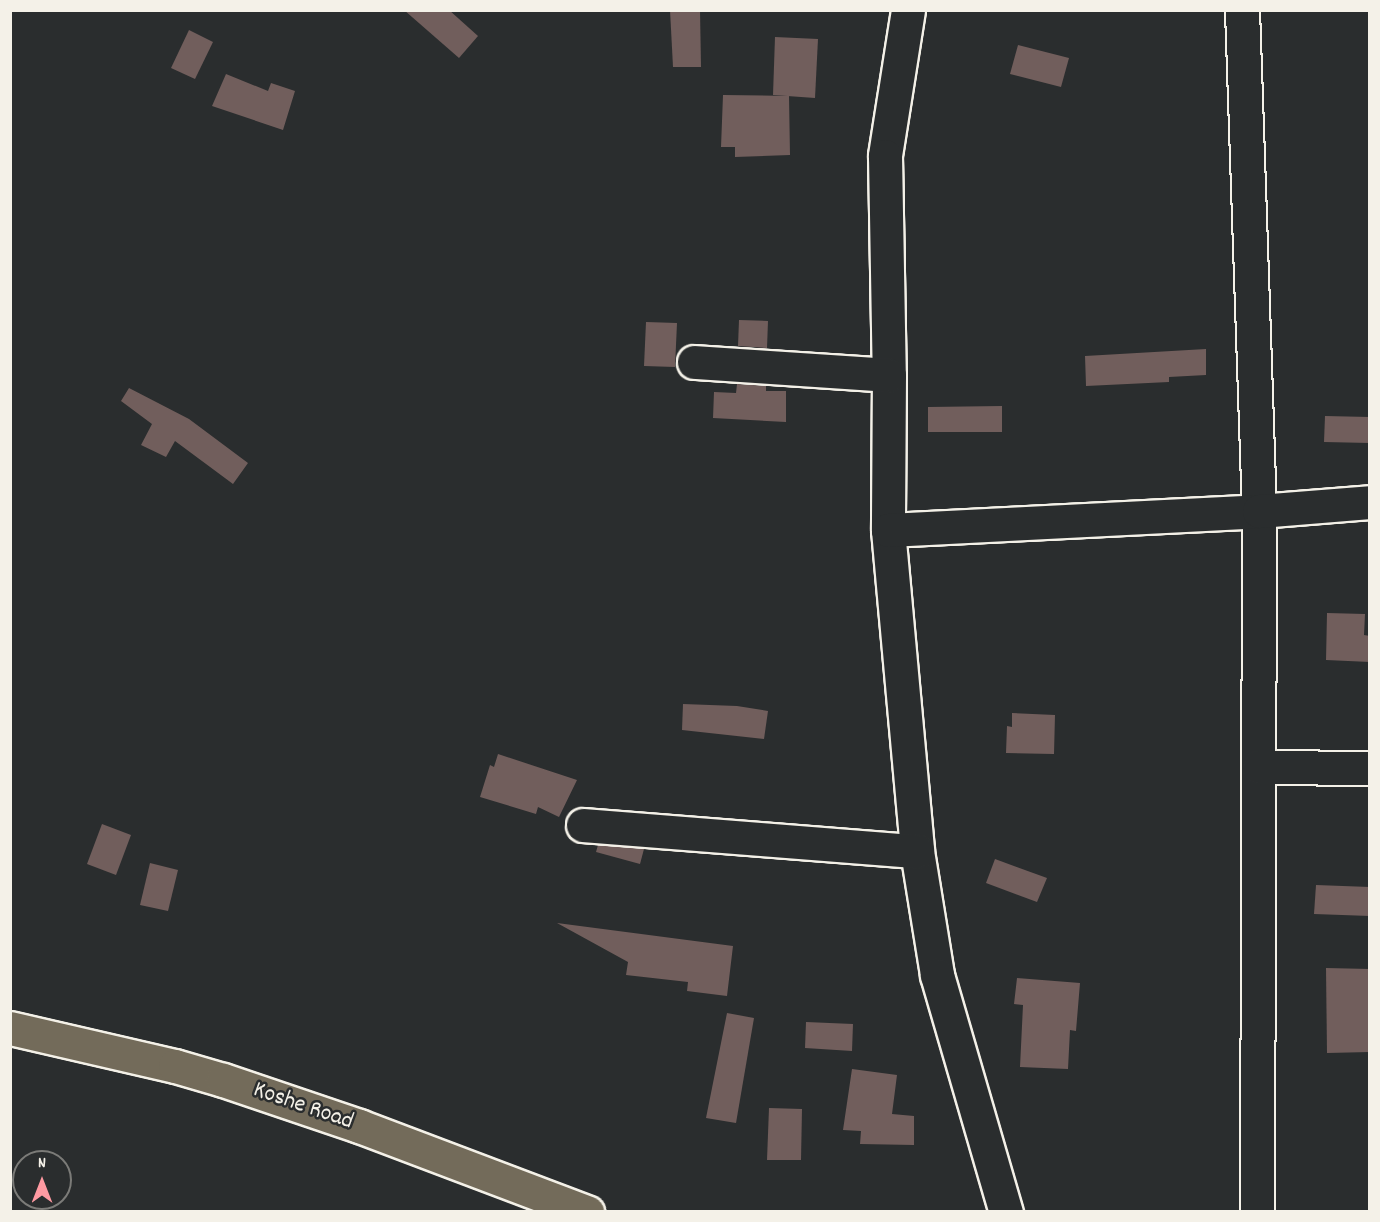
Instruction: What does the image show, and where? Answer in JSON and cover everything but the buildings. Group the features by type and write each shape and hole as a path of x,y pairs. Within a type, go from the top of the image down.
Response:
{"main road":[{"name":"Koshe Road","path":"10,1028 175,1066 223,1080 360,1126 587,1212"}],"street":[{"path":"908,10 885,156 889,375 888,530 917,850 937,975 1006,1212"},
{"path":"1242,10 1259,512 1257,1212"},
{"path":"694,362 889,375"},
{"path":"888,530 1259,512 1370,502"},
{"path":"1259,767 1370,768"},
{"path":"583,825 917,850"}]}
